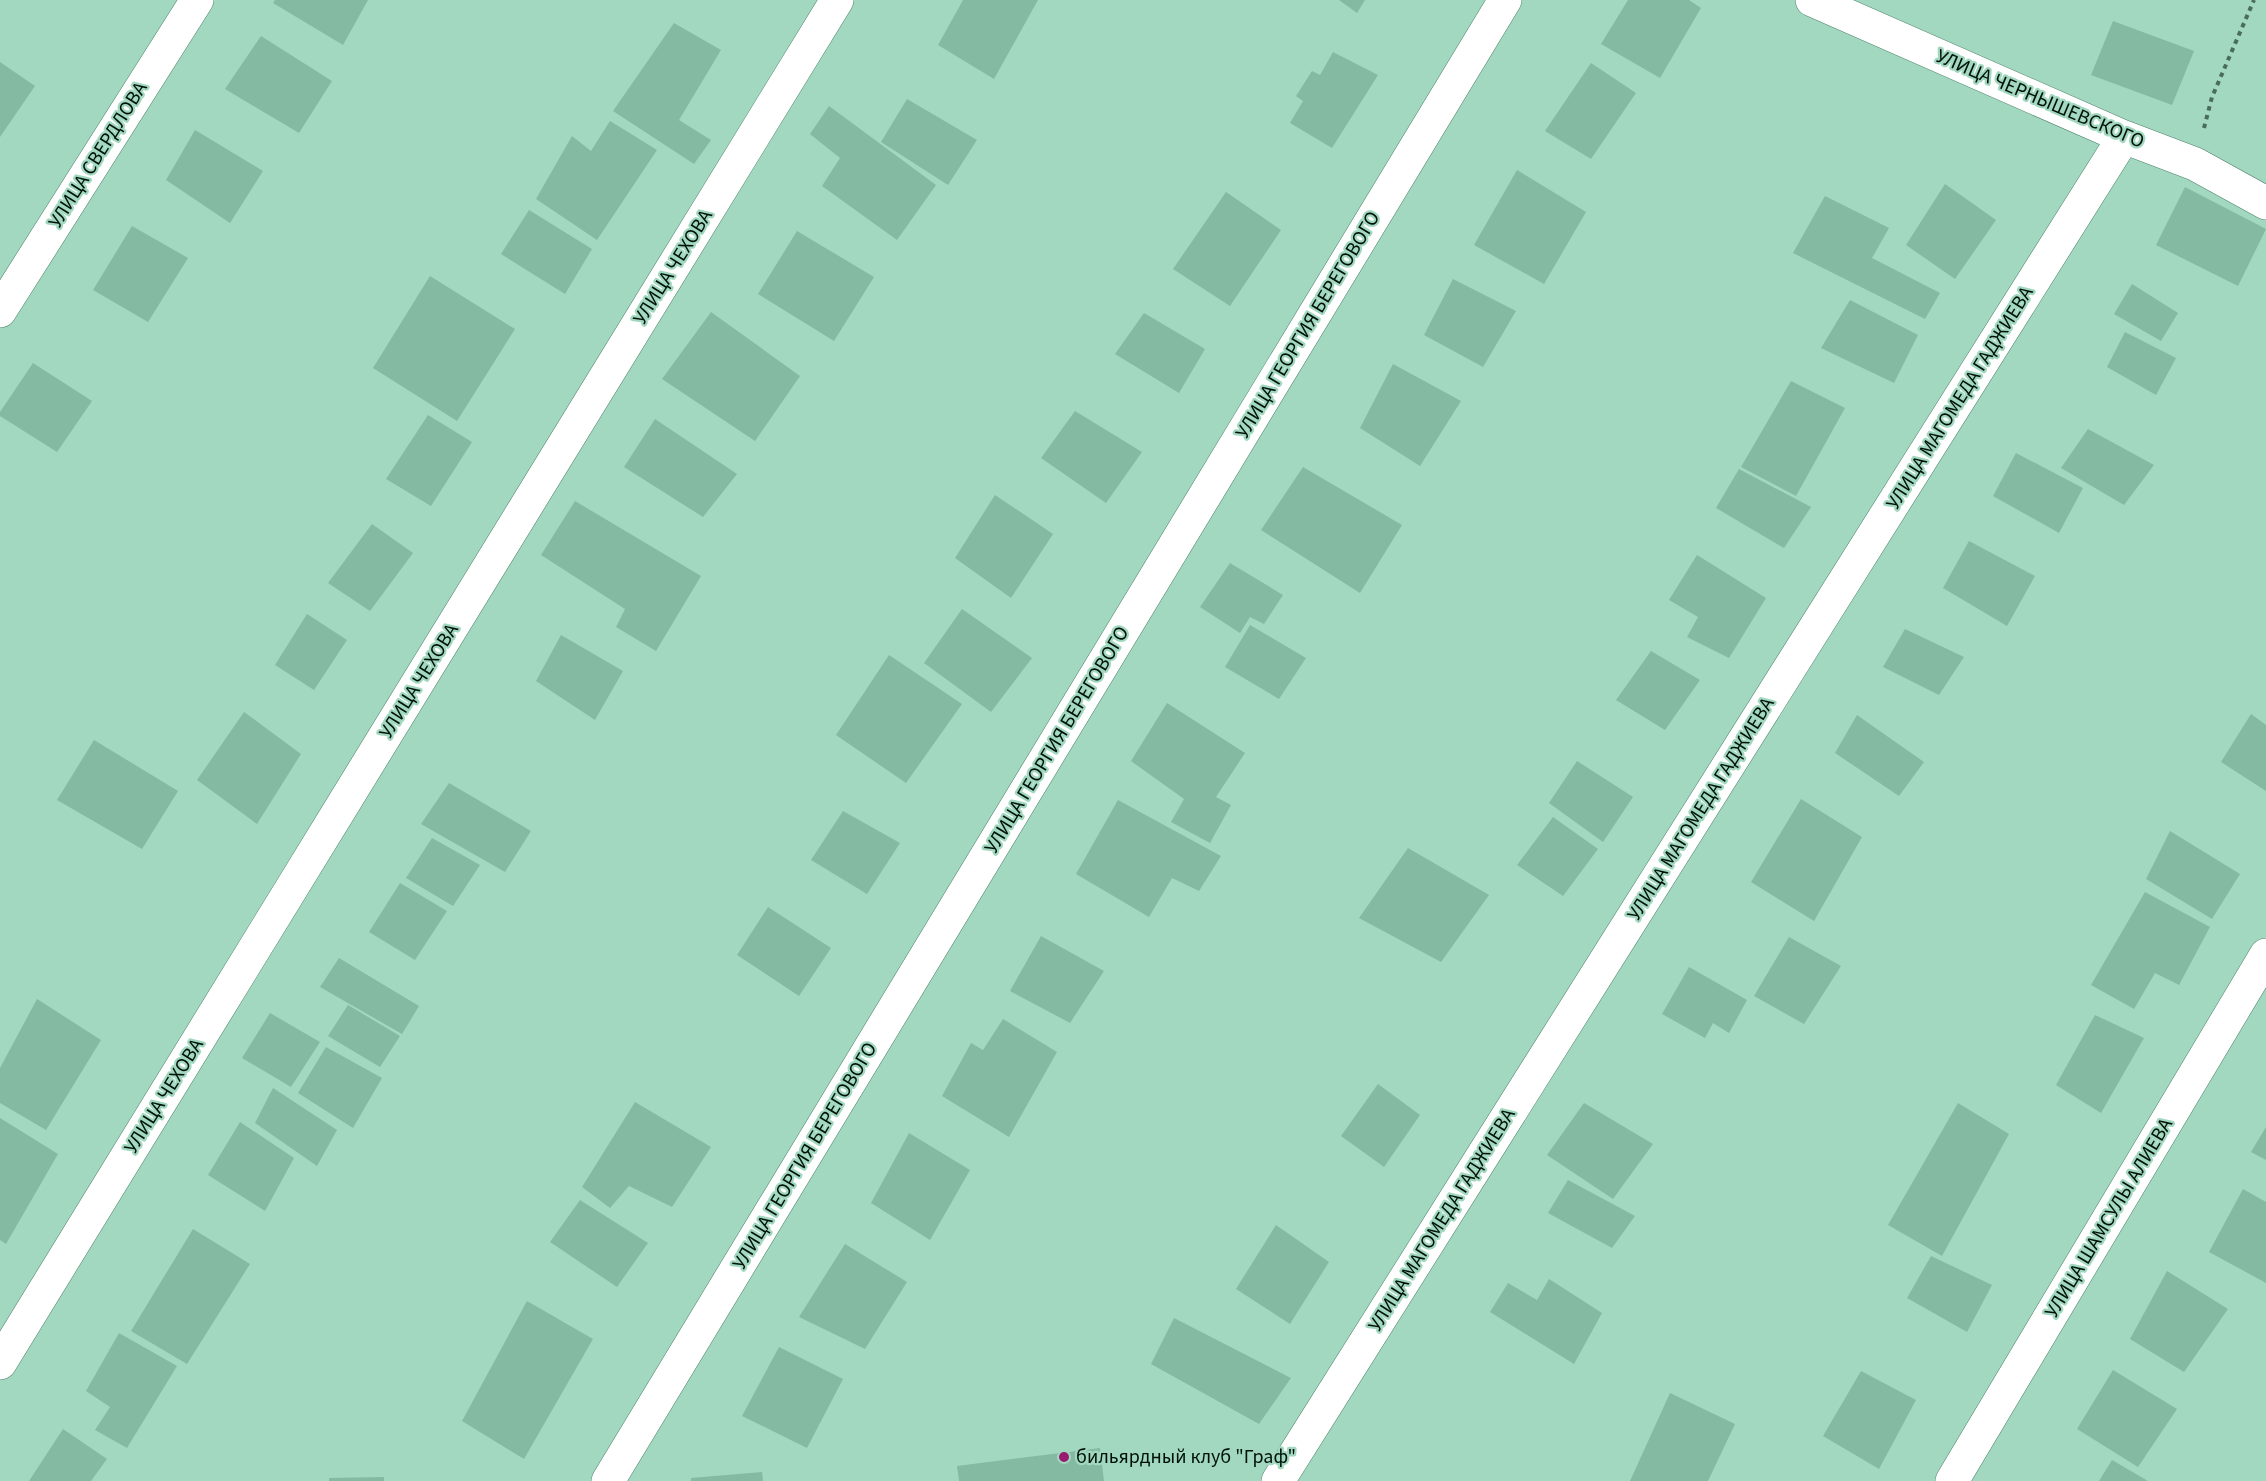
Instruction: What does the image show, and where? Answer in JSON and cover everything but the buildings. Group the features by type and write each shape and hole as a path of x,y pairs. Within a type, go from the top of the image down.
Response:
{"street":[{"name":"УЛИЦА СВЕРДЛОВА","path":"0,311 197,0"},
{"name":"УЛИЦА ЧЕХОВА","path":"0,1363 837,0"},
{"name":"УЛИЦА ГЕОРГИЯ БЕРЕГОВОГО","path":"608,1481 1505,0"},
{"name":"УЛИЦА ЧЕРНЫШЕВСКОГО","path":"1812,0 2124,137 2195,164 2266,203"},
{"name":"УЛИЦА МАГОМЕДА ГАДЖИЕВА","path":"1278,1481 2124,137"},
{"name":"УЛИЦА ШАМСУЛЫ АЛИЕВА","path":"1952,1481 2266,955"}],"path":[{"path":"2195,164 2212,97 2254,0"}],"place":[{"name":"бильярдный клуб \"Граф\"","path":"1064,1457"}]}
